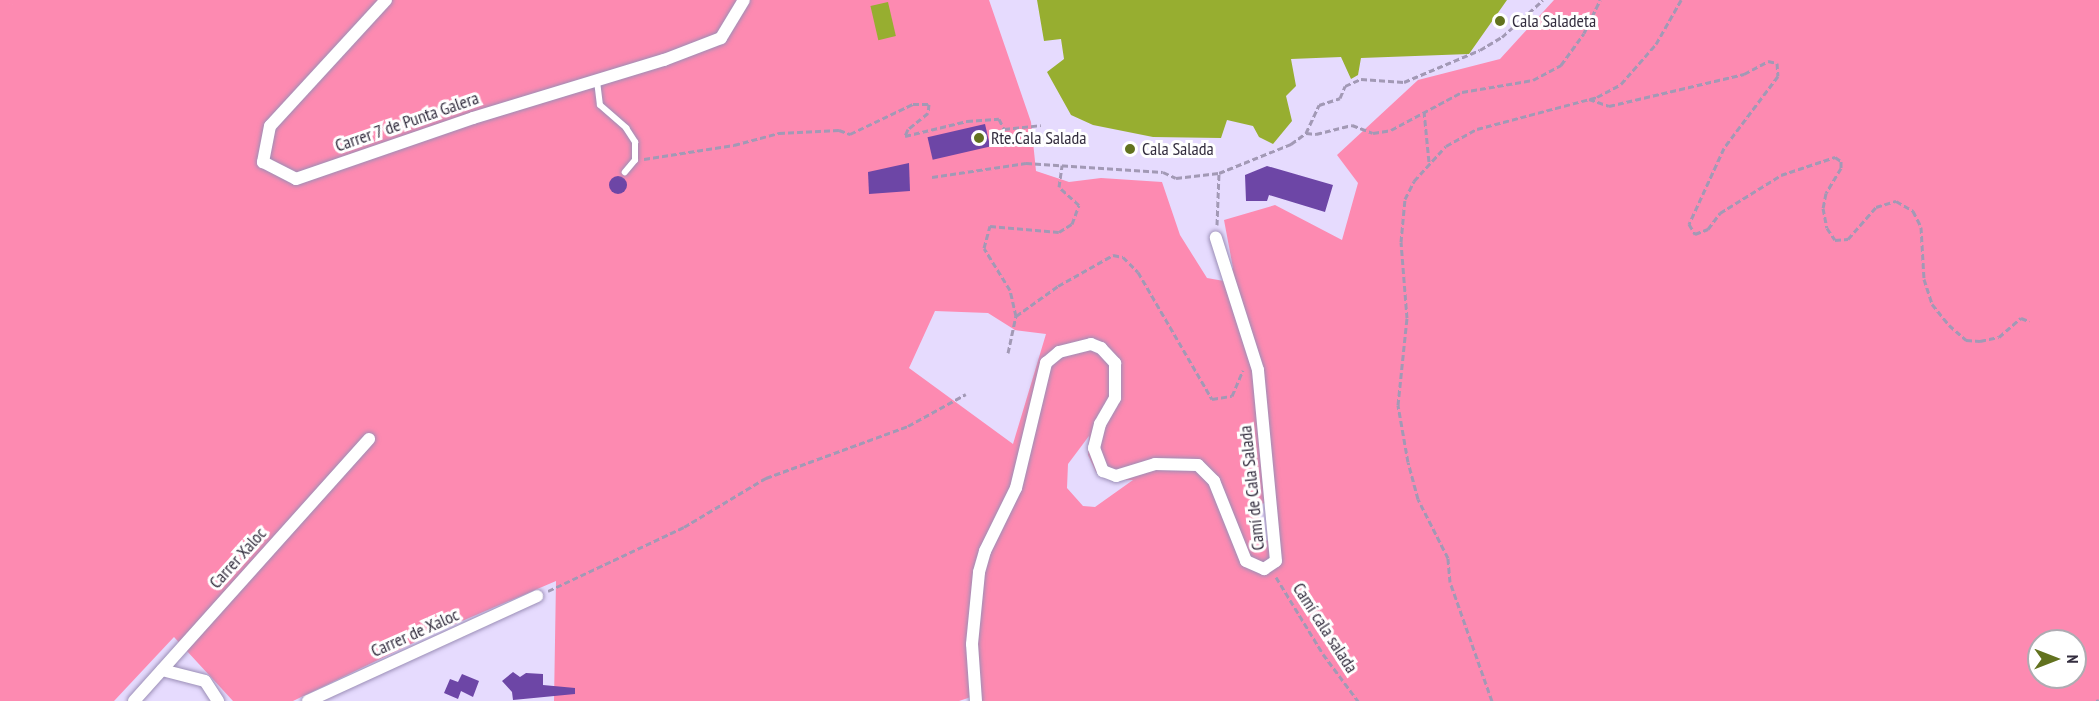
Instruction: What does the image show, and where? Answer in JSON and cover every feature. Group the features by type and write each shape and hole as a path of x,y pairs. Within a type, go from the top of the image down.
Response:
{"street":[{"name":"Carrer 7 de Punta Galera","path":"386,0 270,126 263,162 296,179 597,81 721,38 744,0"},
{"name":"Camí de Cala Salada","path":"976,701 972,644 975,594 985,550 1016,488 1047,363 1059,352 1080,345 1101,348 1109,354 1118,374 1115,398 1096,441 1097,469 1116,476 1174,462 1203,468 1222,496 1246,561 1258,568 1270,568 1277,553 1258,370 1216,238"},
{"name":"Carrer Xaloc","path":"134,701 369,439"},
{"name":"Carrer de Xaloc","path":"308,701 537,596"},
{"path":"162,670 205,681 218,701"}],"lane":[{"path":"597,81 600,105 626,128 635,142 635,160 625,172"}],"path":[{"path":"932,177 1026,163 1163,172 1176,178 1219,173 1291,144 1306,133 1319,105 1340,98 1345,86 1361,79 1404,82 1480,50 1502,37 1543,0"},
{"path":"1306,133 1316,134 1352,125 1373,133 1391,130 1462,92 1494,84 1510,87 1561,65 1584,33 1600,0"},
{"path":"1492,701 1450,582 1448,558 1418,500 1398,405 1407,318 1401,242 1405,198 1429,163 1446,146 1477,129 1589,99 1621,84 1673,20 1681,0"},
{"path":"1589,99 1609,106 1744,74 1768,61 1777,63 1778,76 1724,148 1689,224 1695,234 1708,228 1720,213 1780,175 1835,157 1841,161 1841,168 1826,193 1823,208 1827,228 1835,240 1848,239 1876,207 1896,201 1913,210 1921,227 1924,279 1932,304 1949,325 1966,340 1980,341 1999,337 2021,318 2029,321"},
{"path":"635,160 734,145 779,133 839,130 850,134 913,104 929,104 928,113 908,129 905,136 967,121 999,119 1004,129 1041,125"},
{"path":"1424,111 1429,163"},
{"path":"1008,353 1016,316 1010,290 984,248 990,226 1059,232 1072,224 1078,205 1059,187 1062,165"},
{"path":"1216,238 1219,173"},
{"path":"1016,316 1058,286 1113,255 1123,257 1138,272 1212,399 1232,396 1239,385 1242,360"},
{"path":"537,596 684,527 766,478 908,426 966,394"},
{"name":"Camí cala salada","path":"1270,568 1323,654 1358,701"}],"shaded area":[{"path":"0,0 989,0 1031,122 1036,171 1069,182 1101,178 1162,182 1180,235 1207,278 1224,281 1233,268 1224,220 1275,205 1342,240 1358,183 1337,155 1418,80 1500,59 1554,0 2099,0 2099,701 972,701 971,697 959,701 554,701 556,581 434,633 293,701 233,701 174,637 114,701 0,701","holes":["935,311 988,313 1015,330 1046,334 1013,444 909,368","1089,436 1088,455 1096,472 1113,480 1133,480 1095,507 1083,506 1067,488 1068,464","1268,503 1272,540 1262,541 1257,504"]},
{"path":"1037,0 1507,0 1469,54 1361,58 1358,75 1351,79 1341,57 1291,59 1296,86 1286,96 1292,121 1273,144 1259,137 1253,126 1227,120 1221,138 1153,137 1093,125 1071,115 1047,72 1064,59 1061,39 1044,41"},
{"path":"888,2 896,36 878,40 870,6"}],"building":[{"path":"985,124 990,146 933,160 928,137"},
{"path":"909,163 910,191 869,194 868,172"},
{"path":"1267,166 1333,185 1325,212 1269,195 1267,201 1246,201 1245,175"},
{"path":"614,176 622,176 627,181 625,192 614,194 609,189 609,181"},
{"path":"513,672 520,677 526,673 543,674 543,685 575,688 575,694 513,700 512,692 502,681"},
{"path":"462,674 479,681 473,697 461,691 458,699 444,693 450,679 458,682"}],"place":[{"name":"Cala Saladeta","path":"1500,21"},
{"name":"Rte.Cala Salada","path":"979,138"},
{"name":"Cala Salada","path":"1130,149"}]}
